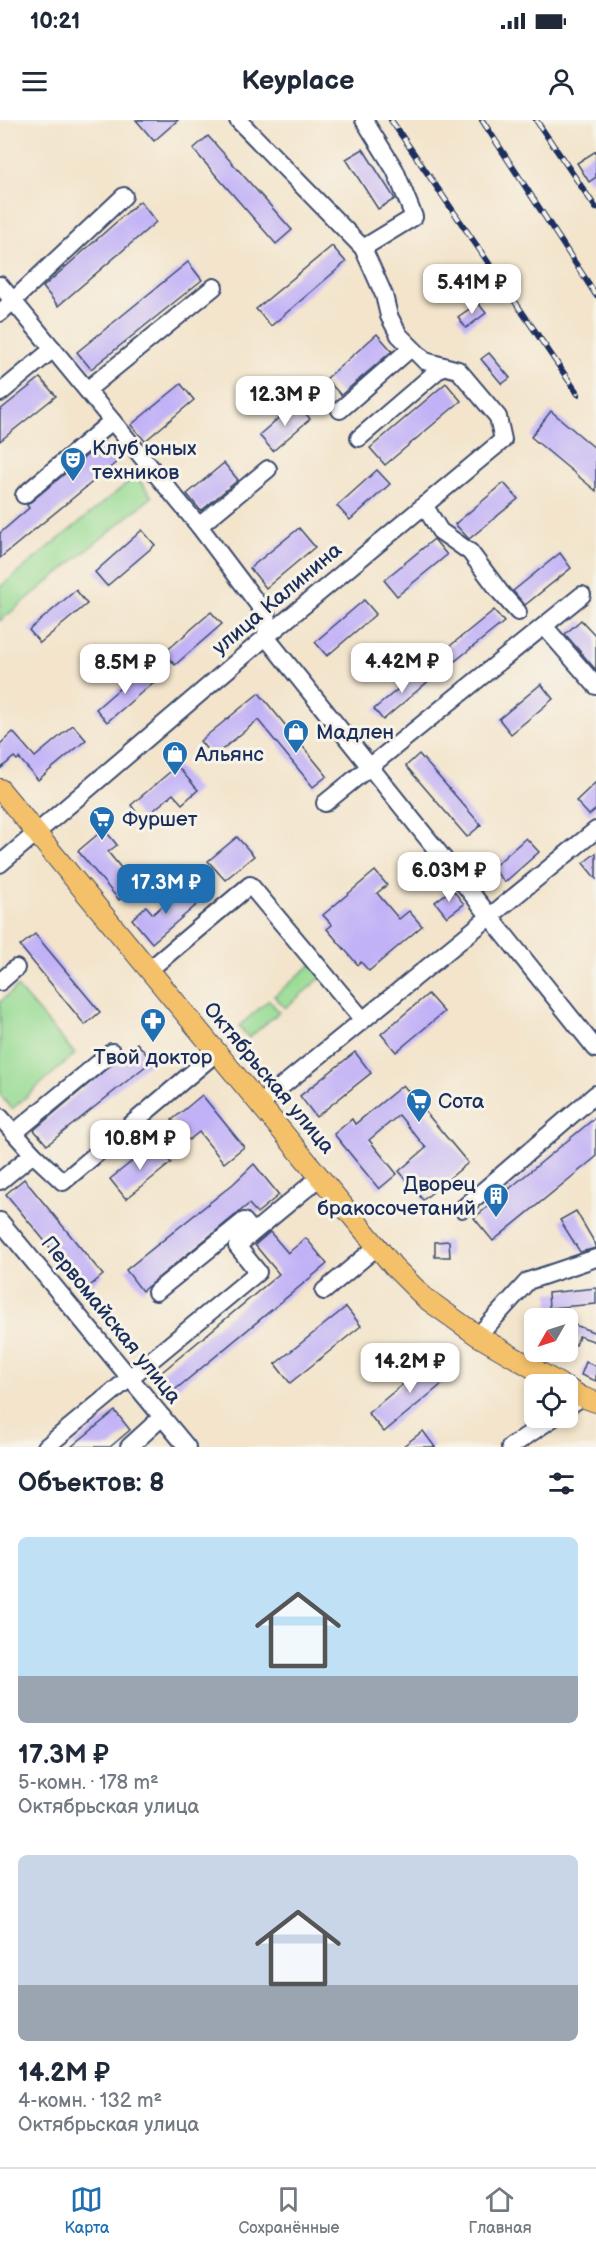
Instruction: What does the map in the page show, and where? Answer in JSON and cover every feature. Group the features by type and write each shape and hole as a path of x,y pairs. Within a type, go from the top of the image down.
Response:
{"main road":[{"name":"Октябрьская улица","path":"0,789 393,1266 425,1298 478,1336 543,1374"}],"street":[{"path":"238,120 363,248 384,295 389,316 399,335 425,361 444,366"},
{"path":"363,248 414,217 395,170 364,120"},
{"path":"0,313 123,196"},
{"path":"0,285 199,526 267,616 266,637 596,1049"},
{"path":"87,390 214,287"},
{"path":"340,410 411,348"},
{"path":"0,393 53,349"},
{"path":"359,438 444,366"},
{"name":"улица Калинина","path":"0,864 266,637 503,440 498,417 458,370 444,366"},
{"path":"24,495 112,421"},
{"path":"199,526 268,469"},
{"path":"424,505 440,531 470,552 518,612"},
{"path":"325,803 582,595"},
{"path":"544,626 596,686"},
{"path":"260,1104 596,831"},
{"path":"149,970 250,885 363,1020"},
{"path":"0,982 16,968"},
{"path":"14,1134 112,1052"},
{"path":"0,1117 33,1154 63,1182 217,1052"},
{"path":"462,1209 596,1094"},
{"path":"0,1181 33,1154"},
{"path":"46,1447 258,1272 237,1246 320,1177"},
{"name":"Первомайская улица","path":"0,1221 187,1447"},
{"path":"156,1292 244,1221 254,1232"},
{"path":"324,1291 378,1246"},
{"path":"478,1336 528,1281 596,1258"},
{"path":"129,1447 162,1417"},
{"path":"510,1447 538,1428"}],"green space":[{"path":"136,476 152,497 0,621 0,587"},
{"path":"312,964 322,977 285,1008 274,996"},
{"path":"17,987 75,1054 12,1109 0,1095 0,1002"},
{"path":"269,1000 279,1012 249,1038 239,1026"}],"building":[{"path":"136,120 178,120 154,141"},
{"path":"208,136 292,230 276,244 193,149"},
{"path":"363,149 395,199 378,209 346,159"},
{"path":"596,151 596,177 589,182 577,163"},
{"path":"140,201 156,222 58,306 43,287"},
{"path":"332,246 346,262 271,326 256,309"},
{"path":"188,262 202,280 91,369 77,352"},
{"path":"478,303 486,313 466,328 458,317"},
{"path":"377,334 392,351 341,395 326,379"},
{"path":"489,353 510,378 502,384 481,359"},
{"path":"40,378 56,396 0,441 0,410"},
{"path":"446,383 461,401 385,465 370,448"},
{"path":"181,384 194,400 145,441 131,425"},
{"path":"297,402 310,419 273,451 259,435"},
{"path":"551,411 596,449 596,491 531,437"},
{"name":"Клуб юных техников","path":"103,442 118,461 0,558 0,533 29,508 27,505"},
{"path":"224,463 238,480 201,511 187,494"},
{"path":"377,470 390,484 350,520 337,506"},
{"path":"504,483 518,499 469,539 455,524"},
{"path":"299,528 315,547 266,588 250,568"},
{"path":"142,530 155,545 107,586 95,572"},
{"path":"434,539 447,555 397,596 384,580"},
{"path":"560,553 571,568 525,605 513,591"},
{"path":"76,590 87,604 40,643 29,630"},
{"path":"364,600 376,614 327,656 315,642"},
{"path":"494,610 504,622 455,661 445,650"},
{"path":"211,612 222,624 175,665 164,653"},
{"path":"581,620 596,636 596,670 565,634"},
{"path":"143,668 155,681 107,722 96,709"},
{"path":"422,669 431,679 383,720 374,709"},
{"path":"541,684 553,699 511,734 499,719"},
{"path":"259,693 327,776 313,787 258,720 213,757 200,741"},
{"path":"73,725 86,740 38,780 19,758 17,760 14,757 0,769 0,744 13,732 35,757"},
{"path":"419,754 481,825 467,837 406,766"},
{"path":"177,766 198,790 182,804 173,794 142,820 131,805"},
{"path":"596,782 596,809 589,815 576,801"},
{"path":"104,829 117,845 108,852 136,886 119,900 78,851"},
{"path":"237,837 254,856 225,880 208,861"},
{"path":"526,838 539,852 505,882 492,868"},
{"path":"596,853 596,879 583,863"},
{"path":"375,871 387,885 377,893 399,919 409,911 422,926 369,971 361,962 358,965 327,929 332,925 323,915"},
{"path":"186,886 200,902 152,943 132,919 146,906 153,914"},
{"path":"452,889 464,904 447,917 435,902"},
{"path":"35,934 100,1012 85,1025 20,946"},
{"path":"428,994 444,1012 396,1052 381,1034"},
{"path":"137,1043 152,1061 47,1145 34,1130"},
{"path":"355,1052 371,1073 316,1117 300,1096"},
{"path":"403,1085 468,1163 423,1200 399,1171 426,1148 399,1115 369,1140 397,1174 379,1189 334,1134 352,1119 355,1124"},
{"path":"202,1095 244,1147 224,1163 199,1132 189,1140 172,1120"},
{"path":"596,1117 596,1157 493,1241 474,1218"},
{"path":"155,1143 171,1163 126,1199 110,1179"},
{"path":"254,1164 279,1195 257,1213 249,1204 142,1291 126,1270 233,1184"},
{"path":"24,1179 103,1275 85,1290 6,1194"},
{"path":"576,1211 596,1248 580,1252 560,1220"},
{"path":"270,1232 288,1253 306,1238 327,1264 170,1394 156,1377 279,1274 255,1245"},
{"path":"449,1241 450,1257 435,1257 435,1242"},
{"path":"596,1288 596,1304 549,1308 548,1293"},
{"path":"346,1307 361,1326 290,1383 275,1364"},
{"path":"578,1326 596,1333 596,1342 579,1336 578,1339"},
{"path":"437,1356 453,1375 384,1432 368,1413"},
{"path":"586,1362 596,1366 596,1381 581,1375"},
{"path":"115,1411 130,1430 110,1447 71,1447"},
{"path":"423,1431 435,1447 402,1447"}],"railway":[{"path":"391,120 578,394"},
{"path":"482,120 596,295"},
{"path":"536,120 596,208"}],"place":[{"name":"Клуб юных техников","path":"73,483"},
{"name":"Мадлен","path":"296,755"},
{"name":"Альянс","path":"175,777"},
{"name":"Фуршет","path":"102,842"},
{"name":"Твой доктор","path":"153,1044"},
{"name":"Сота","path":"419,1124"},
{"name":"Дворец бракосочетаний","path":"496,1219"}]}
